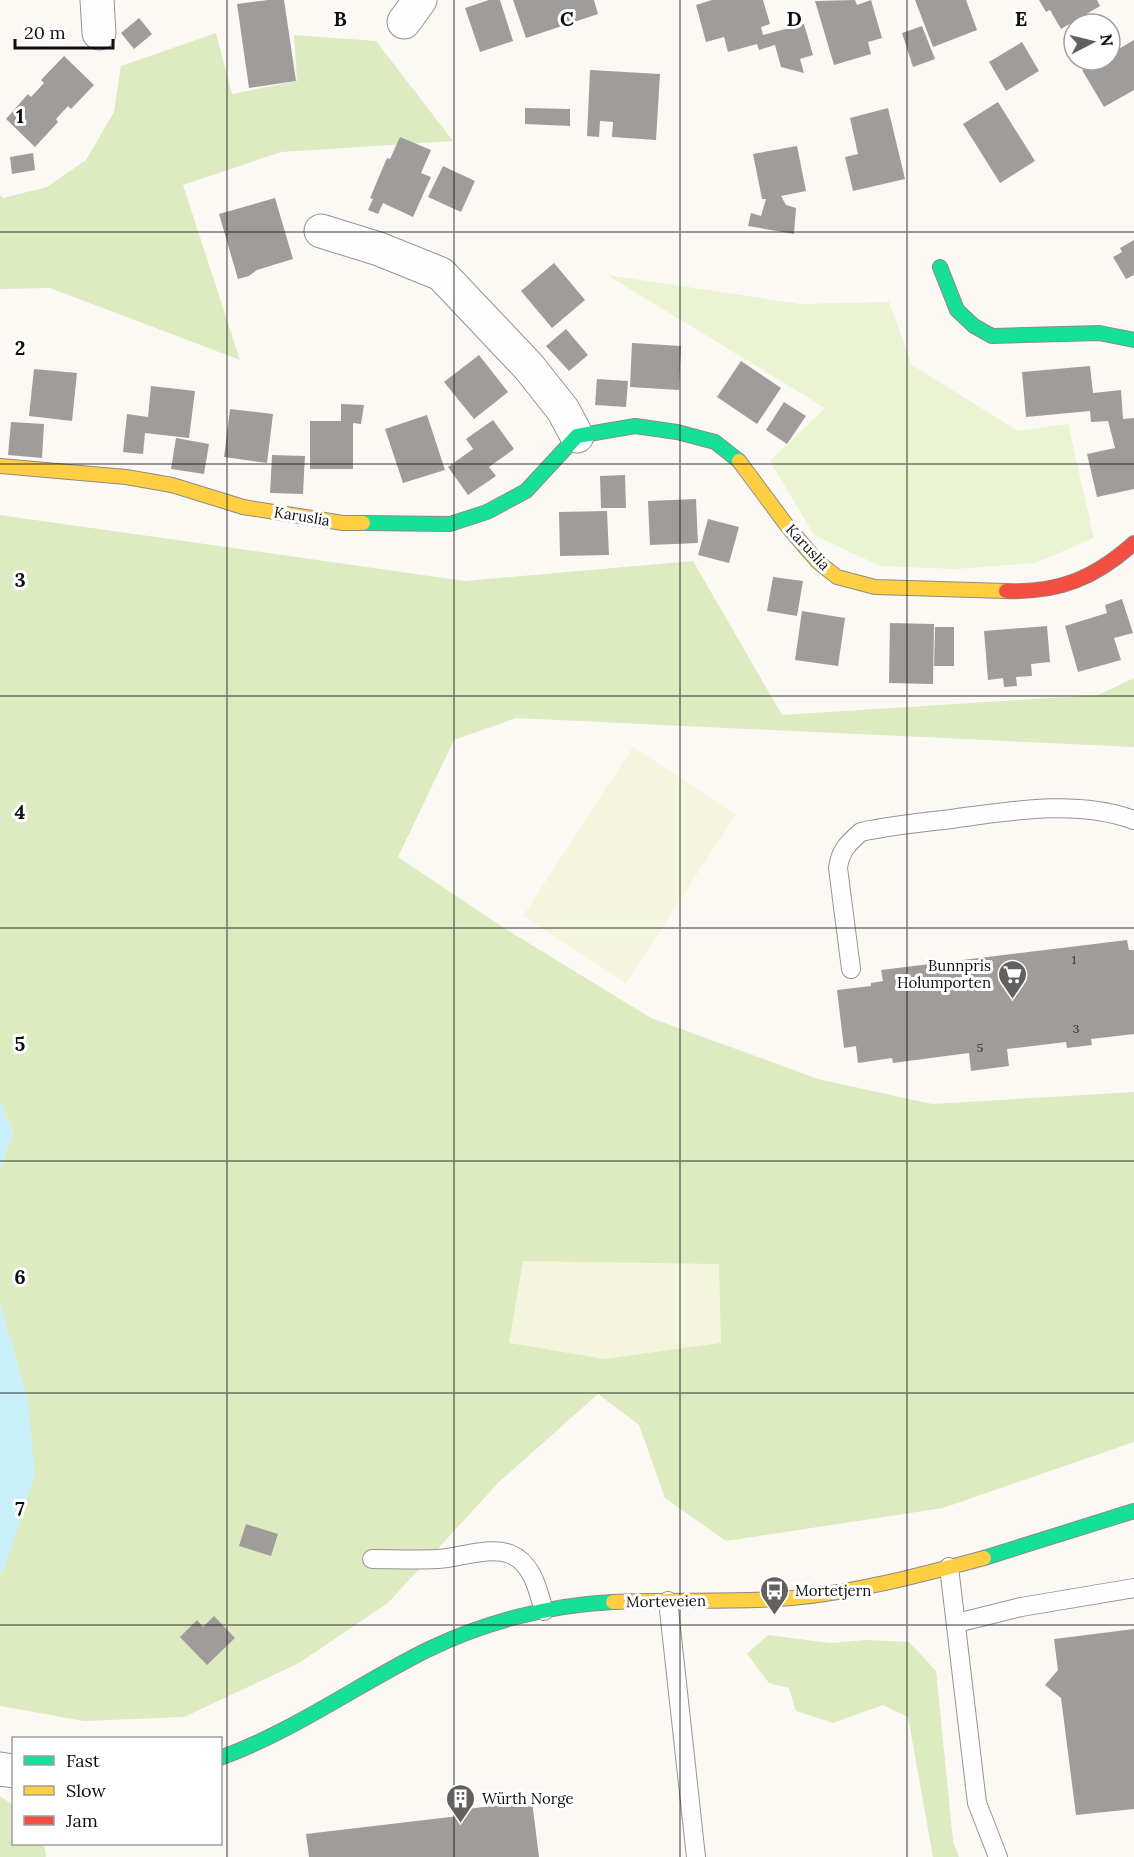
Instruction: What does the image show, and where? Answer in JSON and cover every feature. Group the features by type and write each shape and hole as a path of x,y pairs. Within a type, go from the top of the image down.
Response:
{"street":[{"path":"97,0 99,33"},
{"path":"321,231 379,249 441,274 529,367 563,410 577,436"},
{"path":"940,267 957,310 975,326 992,336 1099,333 1134,340"},
{"name":"Karuslia","path":"0,466 126,477 172,485 243,507 343,522 450,524 487,512 526,491 577,436 635,426 677,432 715,442 745,466 788,527 818,562 837,577 875,587 1033,592 1075,582 1108,566 1134,543"},
{"name":"Morteveien","path":"222,1757 266,1741 295,1726 427,1650 487,1627 544,1611 599,1603 792,1598 856,1589 949,1568 1027,1546 1134,1511"}],"lane":[{"path":"851,969 838,868 840,855 850,841 861,832 994,813 1053,809 1094,811 1134,820"},
{"path":"372,1559 439,1559 499,1552 511,1554 535,1578 544,1611"},
{"path":"949,1568 977,1803 998,1857"},
{"path":"957,1623 1032,1605 1134,1588"},
{"path":"668,1601 696,1857"}],"green space":[{"path":"216,33 232,94 297,81 294,35 376,41 453,141 281,152 183,185 240,360 50,288 0,289 0,195 3,198 47,187 86,160 114,112 121,66"},
{"path":"607,275 800,304 889,302 912,365 1018,431 1068,424 1094,538 1035,563 956,569 880,566 814,535 770,461 825,408"},
{"path":"0,515 465,581 693,561 782,715 1098,695 1134,678 1134,747 516,718 454,740 398,857 507,930 651,1018 818,1079 932,1104 1134,1092 1134,1442 943,1508 726,1541 665,1498 639,1425 598,1394 499,1482 388,1603 299,1663 184,1717 84,1721 0,1706 0,1575 4,1570 28,1401 0,1304 0,1170 13,1133 0,1101"},
{"path":"633,747 736,814 626,983 523,916"},
{"path":"523,1261 719,1264 721,1343 604,1359 509,1343"},
{"path":"768,1635 830,1643 867,1640 909,1642 936,1671 953,1841 959,1857 933,1857 908,1717 883,1705 833,1723 796,1711 789,1688 769,1683 747,1654"},
{"path":"0,1796 12,1804 12,1845 44,1845 46,1857 0,1857"}],"water":[{"path":"0,1101 13,1133 0,1170"},
{"path":"0,1304 28,1401 35,1475 4,1570 0,1575"}],"building":[{"path":"284,0 296,81 249,88 237,4"},
{"path":"489,0 500,0 513,41 480,52 465,8"},
{"path":"513,0 594,0 598,14 526,38"},
{"path":"712,0 763,0 770,24 761,27 763,35 804,24 813,55 800,59 804,73 781,67 775,45 759,50 757,44 728,52 724,37 706,42 696,5"},
{"path":"855,0 857,5 871,0 882,38 868,42 871,54 834,65 815,1"},
{"path":"915,0 966,0 977,30 933,47"},
{"path":"1039,0 1097,0 1100,6 1090,12 1062,12 1061,29 1050,10 1046,12"},
{"path":"139,18 152,34 134,49 121,33"},
{"path":"922,26 935,59 913,67 902,33"},
{"path":"1134,40 1134,90 1104,107 1083,72 1122,72 1122,47"},
{"path":"1022,42 1039,71 1006,91 989,62"},
{"path":"64,56 94,85 71,109 68,106 56,119 58,122 35,147 6,119 28,94 31,97 44,83 41,80"},
{"path":"590,70 660,74 656,140 612,137 613,122 600,121 599,137 587,136"},
{"path":"998,102 1035,161 1000,183 963,124"},
{"path":"525,108 570,109 570,126 525,124"},
{"path":"888,108 905,179 853,191 845,157 858,154 850,118"},
{"path":"400,137 431,150 421,173 431,177 413,217 383,203 378,214 368,210 373,199 370,198 387,158 390,159"},
{"path":"797,146 806,191 781,196 786,205 796,208 794,234 748,226 751,213 761,216 766,199 762,199 753,154"},
{"path":"33,153 35,170 12,174 10,157"},
{"path":"443,166 475,181 461,212 428,197"},
{"path":"275,198 293,259 257,270 249,276 238,279 219,214"},
{"path":"1134,240 1134,275 1126,279 1113,257 1122,252 1120,248"},
{"path":"554,263 585,300 552,328 521,291"},
{"path":"566,329 588,355 569,371 546,346"},
{"path":"632,343 681,346 679,390 630,387"},
{"path":"479,355 508,392 474,419 444,382"},
{"path":"741,361 781,388 757,424 717,397"},
{"path":"1090,366 1093,393 1121,390 1123,419 1134,418 1134,489 1097,497 1087,454 1115,448 1108,421 1091,422 1090,411 1026,417 1022,372"},
{"path":"34,369 77,373 72,421 29,416"},
{"path":"597,379 628,381 626,407 595,405"},
{"path":"151,386 195,391 189,438 145,433 143,454 123,452 127,414 148,417"},
{"path":"784,402 806,416 787,444 766,430"},
{"path":"341,404 364,405 361,424 353,423 353,469 310,469 310,421 341,421"},
{"path":"230,409 273,414 267,463 224,457"},
{"path":"427,415 445,470 403,483 385,429"},
{"path":"493,420 514,449 489,467 496,476 468,495 448,467 473,449 466,439"},
{"path":"11,422 44,424 42,458 8,455"},
{"path":"176,438 209,444 204,474 171,469"},
{"path":"272,455 305,456 303,494 270,493"},
{"path":"625,475 626,508 601,508 600,476"},
{"path":"696,499 698,543 650,545 648,501"},
{"path":"607,511 609,555 560,556 559,512"},
{"path":"708,519 739,527 729,563 698,555"},
{"path":"773,577 803,581 797,616 767,611"},
{"path":"1122,599 1133,633 1114,638 1121,660 1078,672 1065,626 1107,613 1105,605"},
{"path":"802,611 845,618 838,666 795,660"},
{"path":"890,623 934,624 933,684 889,683"},
{"path":"1047,626 1050,662 1031,664 1032,676 1016,677 1017,686 1004,687 1003,678 988,680 984,631"},
{"path":"935,627 954,627 954,666 934,666"},
{"path":"1127,940 1129,950 1134,950 1134,1034 1091,1039 1092,1045 1067,1048 1066,1042 1007,1049 1009,1066 971,1071 969,1053 893,1063 892,1058 858,1063 856,1046 844,1048 837,990 871,986 871,983 883,981 881,970"},
{"path":"246,1524 278,1534 271,1556 239,1546"},
{"path":"214,1616 235,1638 207,1665 180,1637 197,1620 203,1627"},
{"path":"1134,1629 1134,1809 1076,1815 1061,1698 1045,1685 1058,1670 1054,1639"},
{"name":"Würth Norge","path":"532,1801 539,1857 309,1857 306,1834 467,1815 467,1809"}],"traffic: fast":[{"path":"940,267 957,310 974,326 992,336 1099,333 1134,340"},
{"path":"363,523 450,524 487,512 526,491 577,436 635,426 677,432 715,442 739,461"},
{"path":"984,1558 1134,1511"},
{"path":"222,1757 274,1735 427,1650 471,1631 541,1611 613,1602"}],"traffic: slow":[{"path":"739,461 788,527 818,562 837,577 875,587 1006,591"},
{"path":"0,466 126,477 172,485 243,507 343,523 363,523"},
{"path":"613,1602 792,1598 841,1592 984,1558"}],"traffic: jam":[{"path":"1006,591 1043,589 1075,581 1105,566 1134,543"}],"place":[{"name":"Bunnpris Holumporten","path":"1012,1000"},
{"name":"Mortetjern","path":"774,1616"},
{"name":"Würth Norge","path":"461,1824"}]}
